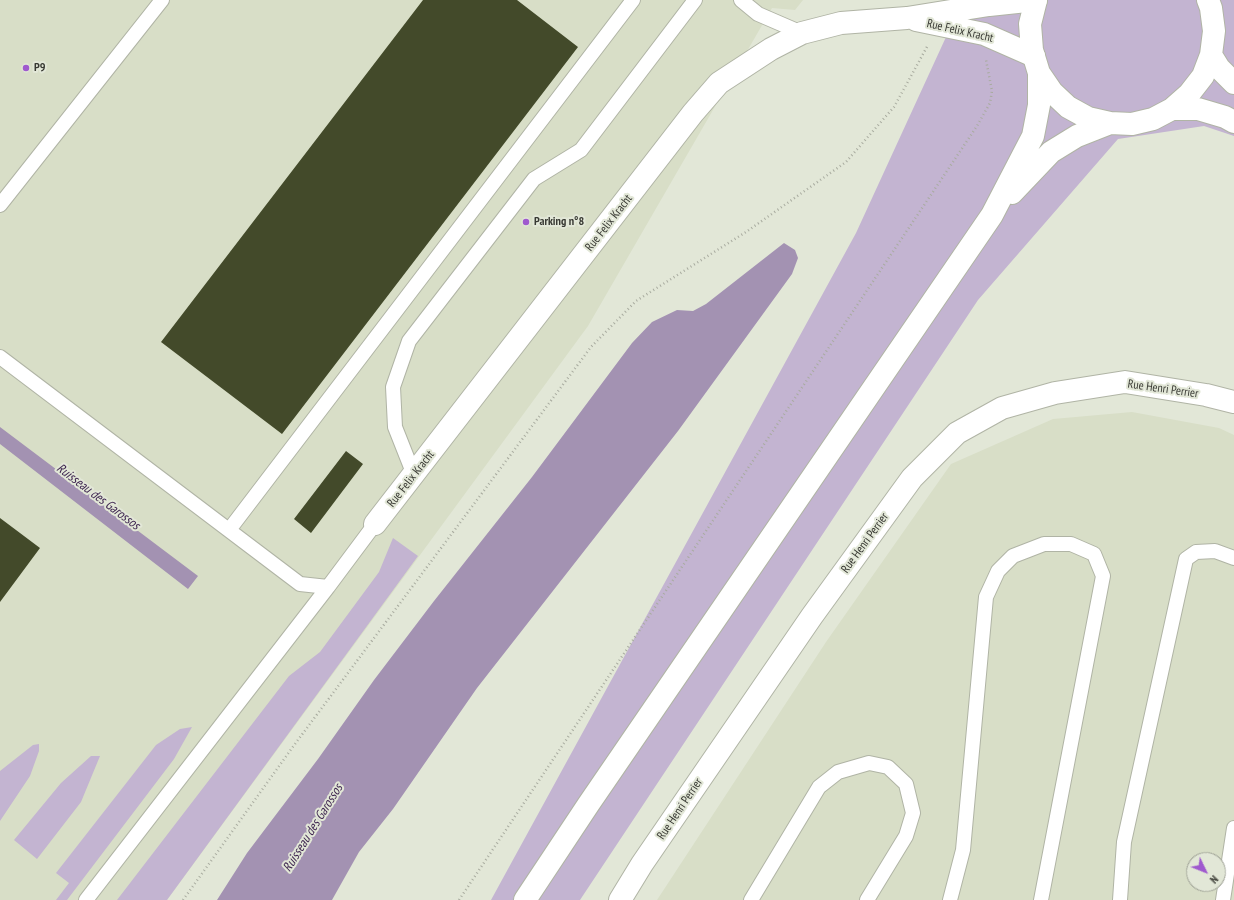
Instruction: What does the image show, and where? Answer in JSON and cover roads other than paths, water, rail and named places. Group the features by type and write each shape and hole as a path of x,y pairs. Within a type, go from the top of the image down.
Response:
{"street":[{"name":"Rue Felix Kracht","path":"375,524 693,113 719,83 771,49 802,34 841,23 907,18 989,5 1036,0"},
{"path":"525,900 592,798 992,215 1033,136 1039,105 1037,65 1030,24 1036,0"},
{"path":"1037,65 1052,92 1068,107 1088,118 1110,124 1132,124 1153,119 1172,109 1189,94 1203,76 1211,54 1214,31 1211,8 1208,0"},
{"name":"Rue Felix Kracht","path":"907,18 932,25 984,34 1037,65"},
{"path":"1211,54 1219,68 1234,83"},
{"path":"1172,109 1198,109 1225,117 1234,122"},
{"path":"992,215 1051,152 1077,136 1110,124"},
{"name":"Rue Henri Perrier","path":"620,900 642,864 812,616 907,484 957,434 1002,408 1055,393 1125,382 1206,395 1234,402"}],"lane":[{"path":"0,205 162,0"},
{"path":"229,530 633,0"},
{"path":"414,475 395,427 393,386 409,341 534,179 581,150 695,0"},
{"path":"741,0 758,14 802,34"},
{"path":"0,357 300,584 328,587"},
{"path":"86,900 375,524"},
{"path":"950,900 962,850 986,597 998,571 1013,556 1044,544 1071,544 1094,554 1103,576 1041,900"},
{"path":"1120,900 1124,842 1186,559 1196,552 1215,551 1234,558"},
{"path":"751,900 819,788 838,772 868,763 888,767 906,784 913,813 906,836 867,900"},
{"path":"1223,900 1234,828"}],"water":[{"name":"Ruisseau des Garossos","path":"784,243 795,250 798,258 792,274 678,431 477,688 393,809 359,852 332,900 217,900 247,853 318,759 374,680 532,477 632,343 652,322 677,310 693,311 706,304"},
{"path":"0,427 198,576 188,589 0,444"}],"place":[{"name":"P9","path":"26,68"},
{"name":"Parking n°8","path":"526,222"}]}
